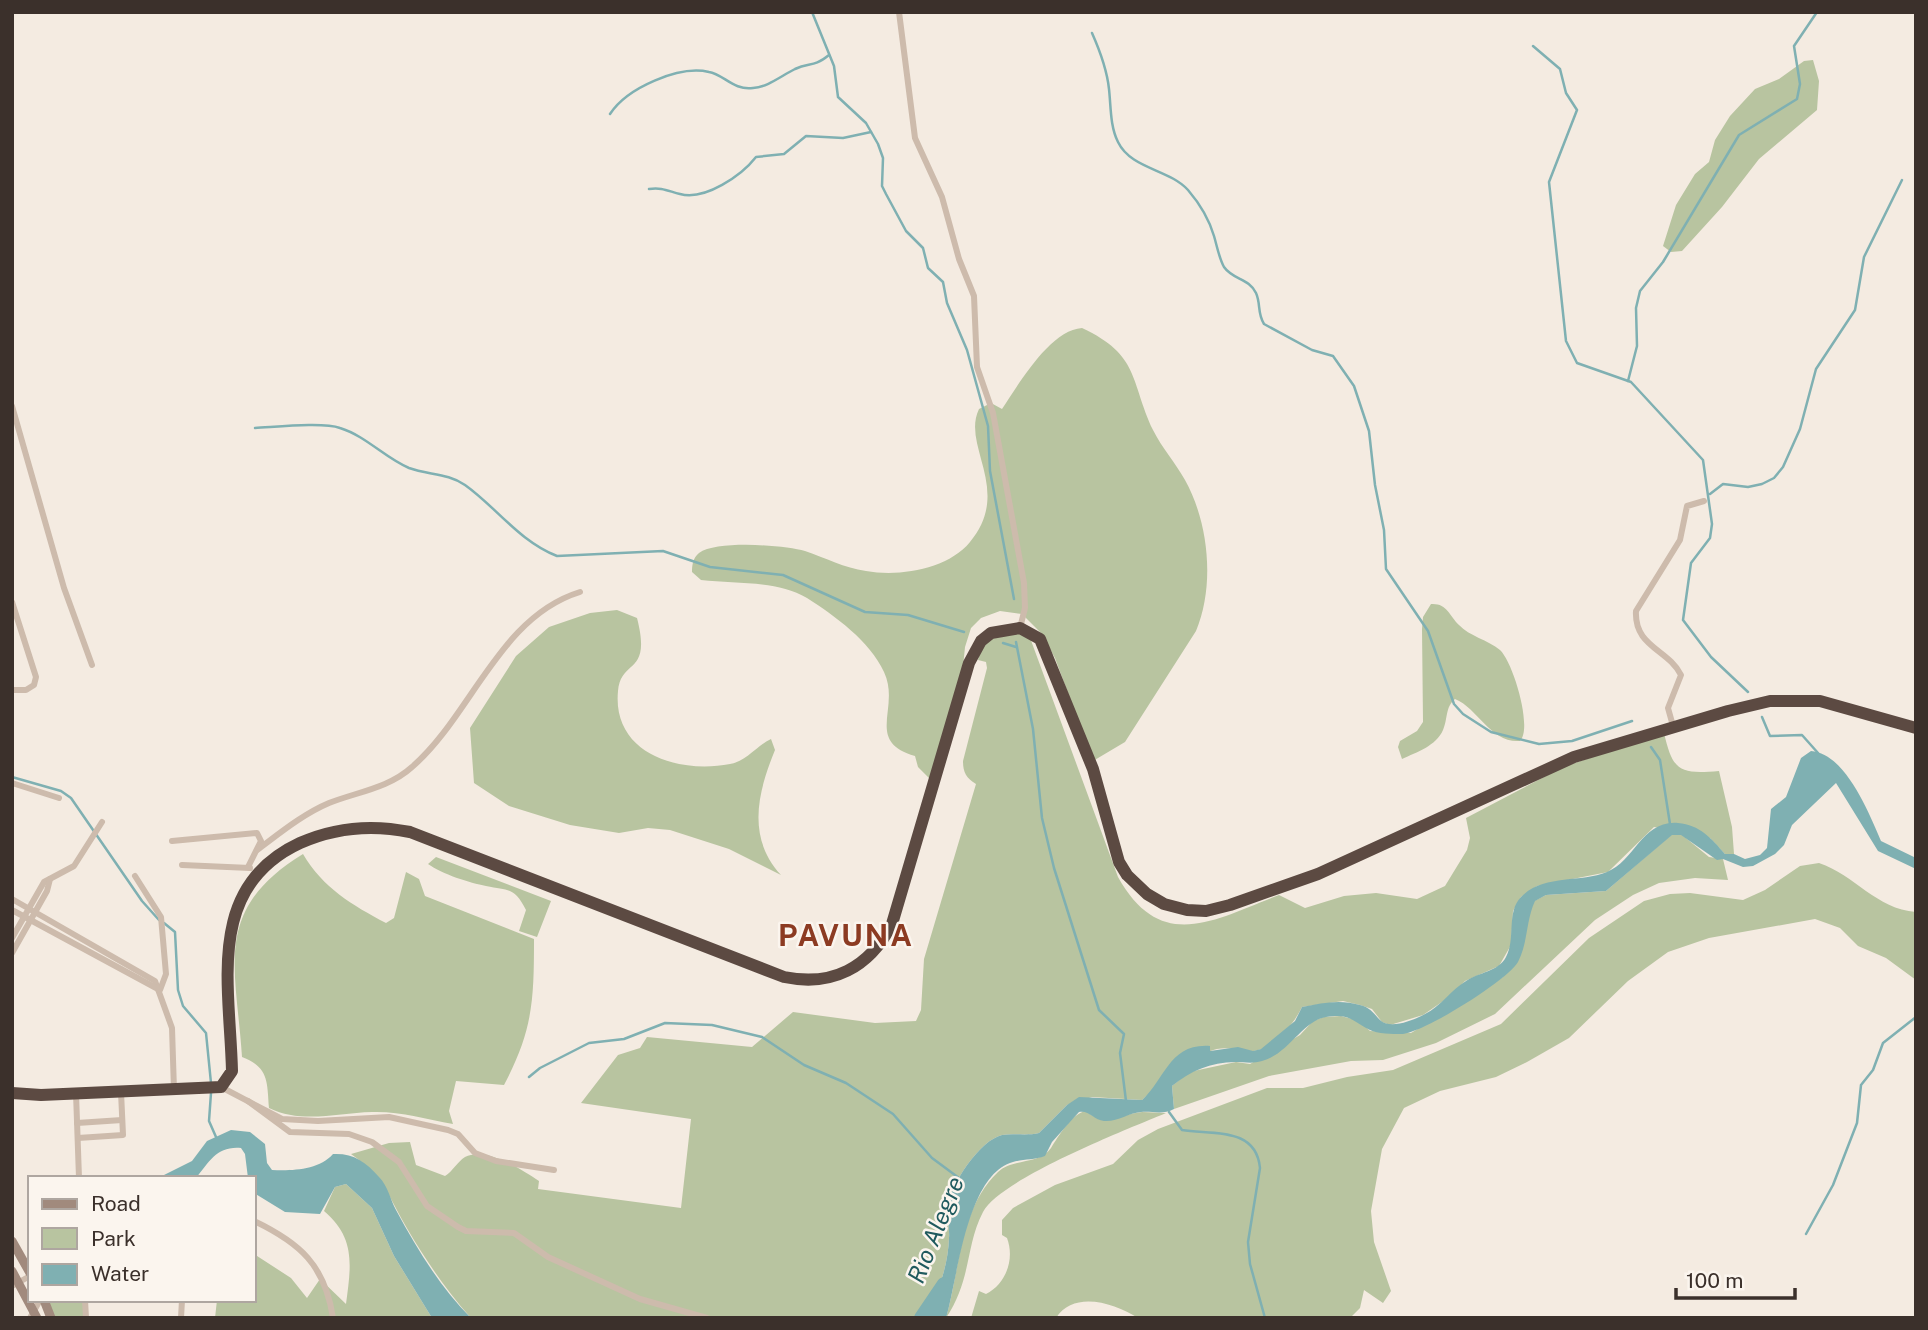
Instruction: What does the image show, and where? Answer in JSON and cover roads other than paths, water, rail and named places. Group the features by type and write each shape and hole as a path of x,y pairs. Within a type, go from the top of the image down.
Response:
{"highway":[{"path":"12,1093 213,1088 232,1071 228,953 231,926 253,869 286,849 320,835 366,826 410,832 784,977 823,981 843,975 872,954 884,939 897,912 976,648 991,633 1020,628 1031,631 1046,649 1093,769 1114,846 1127,875 1156,900 1187,910 1206,911 1230,905 1318,874 1555,765 1673,726 1770,701 1795,700 1846,706 1916,728"}],"main road":[{"path":"12,1241 28,1271"},
{"path":"12,1270 15,1284 33,1316"},
{"path":"43,1302 51,1318"}],"street":[{"path":"899,12 915,138 942,197 959,259 974,296 977,367 993,414 1026,597 1020,628"},
{"path":"12,406 64,588 92,665"},
{"path":"1673,726 1668,708 1681,675 1642,639 1636,611 1680,540 1687,506 1704,500"},
{"path":"257,850 315,810 403,775 449,726 521,630 552,602 580,592"},
{"path":"12,602 35,669 34,685 26,690 12,690"},
{"path":"12,783 59,798"},
{"path":"12,953 27,918 28,908 50,878 74,866 102,822"},
{"path":"172,841 257,833 261,837 253,869 182,865"},
{"path":"135,876 161,917 166,974 160,990"},
{"path":"12,938 27,918 36,912 50,878"},
{"path":"12,899 146,975 160,990 172,1028 174,1090"},
{"path":"12,910 160,990"},
{"path":"213,1088 289,1120 333,1121 378,1116 436,1126 458,1134 475,1153 484,1157 554,1170"},
{"path":"78,1138 123,1135 121,1092"},
{"path":"76,1093 79,1176"},
{"path":"248,1101 290,1132 349,1134 372,1142 399,1162 427,1206 466,1231 514,1233 548,1257 640,1299 708,1318"},
{"path":"77,1123 122,1121"},
{"path":"256,1222 293,1242 306,1254 324,1278 333,1318"}],"water":[{"path":"1811,751 1823,754 1845,773 1863,801 1881,841 1916,858 1916,869 1878,851 1836,783 1792,825 1784,845 1775,854 1753,866 1743,867 1723,859 1717,860 1681,835 1672,835 1606,891 1546,895 1535,901 1518,962 1482,993 1427,1025 1412,1032 1385,1034 1346,1017 1326,1017 1310,1025 1272,1057 1255,1062 1218,1064 1201,1068 1186,1076 1172,1086 1174,1109 1170,1111 1136,1113 1109,1121 1079,1112 1052,1142 1045,1156 1013,1162 997,1171 984,1186 966,1230 946,1318 920,1318 937,1291 947,1260 948,1210 954,1187 976,1154 993,1139 1006,1134 1039,1133 1079,1097 1142,1100 1169,1064 1185,1050 1210,1046 1210,1051 1238,1047 1253,1051 1261,1049 1295,1021 1302,1007 1331,1002 1353,1003 1367,1008 1384,1023 1390,1024 1402,1023 1431,1011 1466,981 1503,962 1509,950 1514,910 1521,897 1540,885 1596,875 1617,867 1647,834 1666,824 1693,826 1725,854 1734,854 1745,859 1760,855 1767,848 1771,809 1786,797 1801,758"},
{"path":"231,1130 250,1132 265,1144 267,1163 272,1170 296,1170 313,1166 333,1154 347,1155 364,1162 385,1184 396,1210 430,1267 449,1294 471,1318 432,1318 394,1256 372,1208 346,1184 335,1187 320,1214 285,1212 256,1194 256,1176 248,1176 245,1154 241,1148 220,1152 198,1176 162,1176 192,1161 207,1141"}],"waterway":[{"path":"812,12 834,66 838,97 866,123 878,144 883,158 882,186 906,231 923,248 928,268 943,282 947,303 967,350 988,426 990,471 1014,599"},
{"path":"1628,381 1637,346 1636,308 1640,291 1663,262 1739,135 1797,99 1800,84 1794,46 1817,12"},
{"path":"1092,33 1107,75 1114,130 1124,151 1141,164 1171,177 1188,190 1210,224 1224,267 1249,284 1256,293 1264,324 1312,350 1333,356 1354,386 1369,431 1375,485 1384,530 1386,569 1428,631 1454,704 1463,714 1491,732 1539,744 1572,741 1632,721"},
{"path":"1533,46 1560,69 1566,93 1577,110 1549,182 1566,341 1577,363 1631,382 1703,460 1712,524 1710,538 1691,563 1683,620 1711,657 1748,692"},
{"path":"610,114 628,95 669,75 709,72 734,85 753,88 829,55"},
{"path":"649,189 700,194 722,185 756,157 784,154 806,136 843,138 871,132"},
{"path":"1710,494 1723,484 1748,487 1762,484 1774,478 1783,467 1800,429 1816,369 1855,310 1864,257 1902,180"},
{"path":"255,428 299,425 340,428 409,468 452,478 465,485 519,533 543,550 557,556 663,551 710,567 783,575 865,612 908,615 964,632"},
{"path":"1016,642 1033,729 1042,818 1054,868 1099,1010 1124,1034 1120,1053 1126,1101"},
{"path":"1003,643 1016,647"},
{"path":"1762,717 1770,736 1802,735 1818,753"},
{"path":"1651,747 1660,760 1670,824"},
{"path":"12,777 61,791 71,798 142,901 159,920"},
{"path":"164,923 175,932 178,990 183,1006 206,1033 211,1083"},
{"path":"1806,1234 1833,1185 1857,1123 1861,1085 1873,1070 1883,1043 1916,1017"},
{"path":"529,1077 540,1068 589,1043 624,1039 665,1023 712,1025 762,1037 804,1065 846,1083 893,1114 932,1158 959,1178"},
{"path":"211,1093 209,1121 216,1137"},
{"path":"1169,1112 1182,1130 1230,1135 1250,1145 1257,1155 1260,1168 1248,1242 1250,1264 1265,1318"},
{"name":"Rio Alegre","path":"921,1318 944,1284"}],"district":[{"name":"PAVUNA","path":"846,936"}]}
